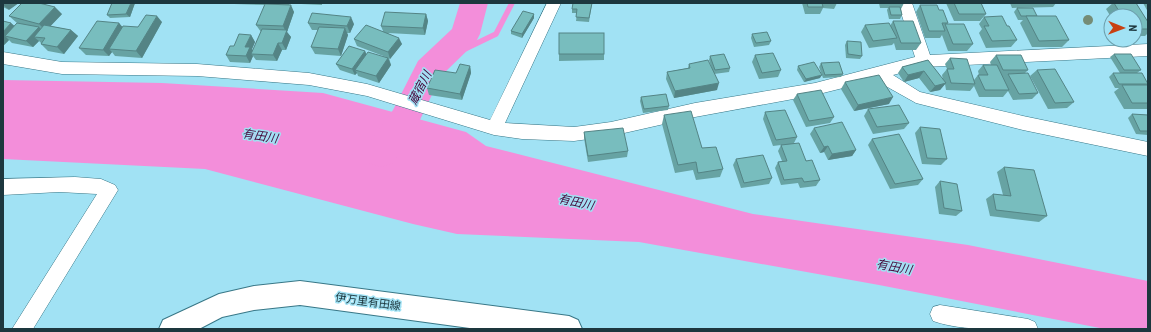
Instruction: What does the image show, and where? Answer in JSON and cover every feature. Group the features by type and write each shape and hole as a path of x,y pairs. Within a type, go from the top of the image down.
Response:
{"main road":[{"name":"伊万里有田線","path":"172,329 220,306 254,298 300,293 569,329"}],"street":[{"path":"494,128 554,3"},
{"path":"905,3 924,61"},
{"path":"3,58 62,68 197,70 309,79 367,90 494,128 522,132 574,134 611,129 694,110 815,89 924,61 1148,50"},
{"path":"877,74 916,98 1023,123 1148,149"},
{"path":"3,187 86,185 105,187 109,190 22,329"},
{"path":"940,314 1028,329"}],"water":[{"name":"有田川","path":"3,80 162,83 323,93 466,132 486,146 753,214 968,245 1148,281 1148,329 1105,329 879,285 639,242 457,234 413,224 205,169 3,159"}],"building":[{"path":"22,3 39,3 55,7 39,24 9,16"},
{"path":"112,3 131,3 126,14 107,15"},
{"path":"573,3 592,3 589,18 576,17 577,9 572,9"},
{"path":"807,3 822,3 823,7 808,7"},
{"path":"954,3 981,3 986,14 959,14"},
{"path":"1114,3 1136,3 1139,8 1117,8"},
{"path":"265,4 291,5 283,26 256,25"},
{"path":"920,5 937,5 939,10 943,10 948,23 942,23 945,31 929,31"},
{"path":"889,7 900,7 902,15 891,15"},
{"path":"1017,8 1033,8 1037,16 1021,16"},
{"path":"523,11 534,14 522,34 511,31"},
{"path":"385,12 426,14 423,28 381,26"},
{"path":"312,13 351,17 347,26 308,23"},
{"path":"1143,14 1148,22 1148,29 1143,29"},
{"path":"146,15 157,16 136,51 109,49 123,26 138,27"},
{"path":"1002,16 1017,40 992,41 984,26 989,26 984,17"},
{"path":"1026,16 1056,16 1069,40 1039,41"},
{"path":"3,21 11,23 3,32"},
{"path":"97,21 119,23 103,50 79,48"},
{"path":"893,21 913,21 921,43 901,43"},
{"path":"17,23 39,27 26,41 5,36"},
{"path":"889,23 897,38 873,41 865,25"},
{"path":"945,24 964,24 973,44 953,44"},
{"path":"44,25 71,30 57,47 41,44 45,38 34,37"},
{"path":"366,25 399,38 388,52 354,39"},
{"path":"319,27 345,28 338,49 311,47"},
{"path":"262,29 287,30 282,43 278,43 273,55 251,54"},
{"path":"767,32 771,41 756,43 752,34"},
{"path":"559,33 604,33 604,54 559,54"},
{"path":"239,34 251,35 245,47 250,47 246,56 226,55 230,46 234,46"},
{"path":"847,41 861,42 862,56 848,54"},
{"path":"349,46 365,51 352,69 336,64"},
{"path":"368,52 388,58 376,76 355,70"},
{"path":"773,53 781,70 762,73 755,55"},
{"path":"724,54 730,68 715,70 710,56"},
{"path":"1114,54 1131,54 1141,70 1124,70"},
{"path":"996,55 1021,55 1028,70 1003,70"},
{"path":"950,58 967,59 975,84 951,83 947,69 954,69"},
{"path":"708,60 719,83 675,91 667,72 690,68 689,64"},
{"path":"928,60 946,83 935,86 924,71 908,75 902,67"},
{"path":"814,62 822,75 806,79 798,66"},
{"path":"839,62 843,74 825,75 821,63"},
{"path":"460,64 470,66 460,94 427,88 435,70 456,73"},
{"path":"983,65 997,65 1009,90 985,90 978,75 988,75"},
{"path":"1055,69 1074,102 1055,103 1037,70"},
{"path":"1028,73 1038,93 1019,94 1008,74"},
{"path":"1113,73 1142,73 1148,84 1119,84"},
{"path":"879,75 893,97 858,105 845,82"},
{"path":"1122,85 1148,85 1148,103 1132,103"},
{"path":"821,90 834,117 809,121 797,94"},
{"path":"666,94 669,106 644,109 641,97"},
{"path":"899,105 909,123 877,127 868,109"},
{"path":"785,110 797,137 776,140 765,112"},
{"path":"691,111 702,148 716,147 723,169 698,173 696,162 678,165 664,115"},
{"path":"1132,114 1148,115 1148,131 1140,131"},
{"path":"842,122 856,150 832,154 828,146 824,147 814,128"},
{"path":"920,127 940,129 947,159 927,158"},
{"path":"623,128 628,151 588,156 584,132"},
{"path":"899,134 923,179 895,184 872,139"},
{"path":"799,143 806,161 812,160 820,180 804,182 802,178 784,180 778,162 787,161 781,145"},
{"path":"763,155 772,178 744,183 736,159"},
{"path":"1004,167 1034,170 1047,216 996,210 993,194 1011,196"},
{"path":"940,181 957,184 962,211 944,208"}],"waterway":[{"name":"蔵宿川","path":"381,153 405,119 429,69 465,34 474,3"},
{"path":"413,123 410,118 436,63 496,34 512,3"}]}
